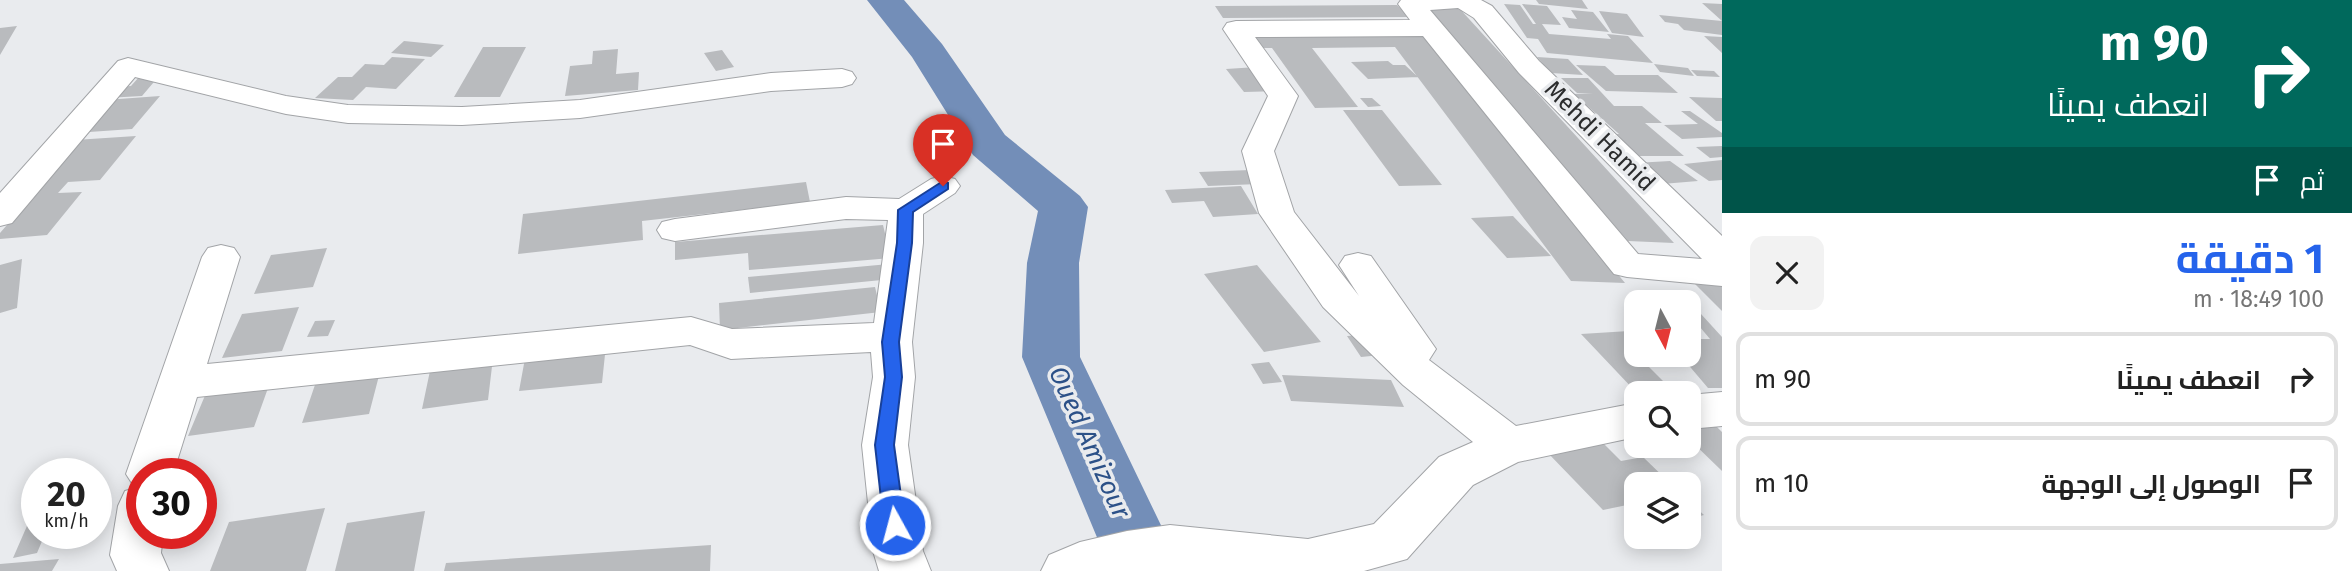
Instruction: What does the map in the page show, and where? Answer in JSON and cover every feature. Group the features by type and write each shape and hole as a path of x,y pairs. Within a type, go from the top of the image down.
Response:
{"street":[{"path":"1473,3 1411,4 1628,265 1722,273"},
{"name":"Mehdi Hamid","path":"1473,3 1529,67 1722,257"},
{"path":"1428,27 1237,29 1283,96 1258,150 1277,213 1337,298 1418,374 1509,446"},
{"path":"0,215 128,67 286,105 348,114 462,116 580,109 771,82 842,78"},
{"path":"675,230 846,208 905,210 943,186"},
{"path":"905,210 905,243 891,342 894,377 885,445 898,551 905,571"},
{"path":"155,458 221,257"},
{"path":"1358,265 1409,343 1509,446"},
{"path":"179,383 691,331 730,344 871,337 891,342"},
{"path":"1701,411 1722,409"},
{"path":"1067,571 1127,553 1170,547 1308,562 1389,543 1456,471 1509,446 1624,422"},
{"path":"136,549 135,555 144,571"}],"building":[{"path":"1536,0 1582,0 1588,9 1539,4"},
{"path":"1702,3 1722,4 1722,21"},
{"path":"1504,4 1520,5 1533,24 1536,24 1522,4 1547,6 1561,25 1542,24 1549,34 1611,39 1607,34 1628,36 1653,63 1547,53 1538,39 1527,38"},
{"path":"1397,5 1410,17 1223,18 1215,6"},
{"path":"1426,7 1459,8 1674,243 1628,241"},
{"path":"1571,10 1593,12 1609,32 1569,28 1562,17 1577,19"},
{"path":"1599,11 1627,14 1644,37 1612,33"},
{"path":"1659,15 1722,21 1722,35 1684,30 1678,24 1665,22"},
{"path":"17,26 0,55 0,28"},
{"path":"1242,30 1419,30 1625,283 1571,281 1395,47 1312,48 1358,107 1315,108 1272,48 1254,48"},
{"path":"1704,36 1722,37 1722,53"},
{"path":"404,41 444,45 431,57 391,53"},
{"path":"483,47 526,47 500,97 454,97"},
{"path":"618,49 616,74 639,72 638,90 565,96 570,66 592,64 593,51"},
{"path":"722,50 734,67 716,71 704,53"},
{"path":"392,57 425,59 396,89 366,87 353,100 315,98 338,77 352,77 365,64 384,65"},
{"path":"1537,57 1568,59 1583,75 1551,73"},
{"path":"1388,61 1393,65 1405,65 1418,77 1368,79 1351,62"},
{"path":"1654,64 1688,68 1694,76 1660,72"},
{"path":"1576,65 1605,66 1615,75 1658,75 1678,93 1606,91"},
{"path":"1257,67 1277,91 1244,92 1226,69"},
{"path":"1691,70 1714,71 1720,77 1697,76"},
{"path":"159,76 142,96 106,98 116,87 131,86 139,77"},
{"path":"1561,78 1588,78 1614,106 1642,106 1662,123 1645,123 1684,156 1628,156 1604,134 1619,134 1574,94 1593,93 1577,93"},
{"path":"160,96 132,129 75,133 105,100"},
{"path":"1689,97 1722,98 1722,121 1716,121"},
{"path":"1360,98 1372,98 1381,106 1368,107"},
{"path":"1343,110 1382,110 1442,185 1399,186"},
{"path":"1681,111 1690,111 1722,133 1722,137 1682,139 1664,125 1698,124"},
{"path":"136,136 100,180 68,182 58,193 82,192 47,235 0,239 0,233 46,180 75,140"},
{"path":"1722,146 1722,157 1710,158 1696,147"},
{"path":"1722,160 1722,180 1709,181 1684,164"},
{"path":"1670,161 1698,181 1662,184 1635,163"},
{"path":"1250,170 1259,184 1208,186 1199,172"},
{"path":"806,182 810,202 642,221 643,240 518,254 523,214"},
{"path":"1241,186 1258,214 1213,217 1204,201 1172,203 1165,190"},
{"path":"1513,216 1551,256 1507,258 1471,218"},
{"path":"883,225 891,258 749,270 748,253 675,260 675,242"},
{"path":"327,248 313,287 254,294 271,255"},
{"path":"22,259 17,308 0,313 0,265"},
{"path":"889,264 892,279 750,293 748,277"},
{"path":"1257,265 1321,342 1264,352 1204,274"},
{"path":"1694,283 1718,283 1722,286 1722,311"},
{"path":"875,287 881,312 720,330 719,303"},
{"path":"299,307 282,351 222,358 242,314"},
{"path":"1701,314 1722,337 1722,388 1708,388 1691,368 1701,368 1701,339 1710,339 1701,328"},
{"path":"335,320 328,336 307,337 315,321"},
{"path":"1624,331 1624,368 1650,368 1663,381 1626,381 1581,334"},
{"path":"1366,335 1381,355 1361,357 1347,336"},
{"path":"606,345 602,383 519,391 526,353"},
{"path":"493,358 488,400 422,409 431,366"},
{"path":"1269,362 1282,382 1263,384 1251,364"},
{"path":"381,368 369,414 302,423 318,376"},
{"path":"1282,375 1391,380 1404,407 1291,401"},
{"path":"272,377 254,427 188,436 209,386"},
{"path":"1710,420 1722,432 1722,471 1701,451 1701,421"},
{"path":"1600,440 1621,461 1644,458 1659,472 1624,472 1624,506 1603,510 1546,451"},
{"path":"325,508 306,571 210,571 229,522"},
{"path":"425,511 414,571 335,571 347,523"},
{"path":"21,540 21,549 39,549 37,553 13,558"},
{"path":"711,545 710,571 444,571 446,563"},
{"path":"59,559 52,571 0,571 0,564"}],"waterway":[{"name":"Oued Amizour","path":"885,0 928,52 989,145 1063,207 1053,263 1051,357 1147,571"}],"route":[{"path":"895,525 885,445 894,377 891,342 905,243 905,210 943,186"}]}
